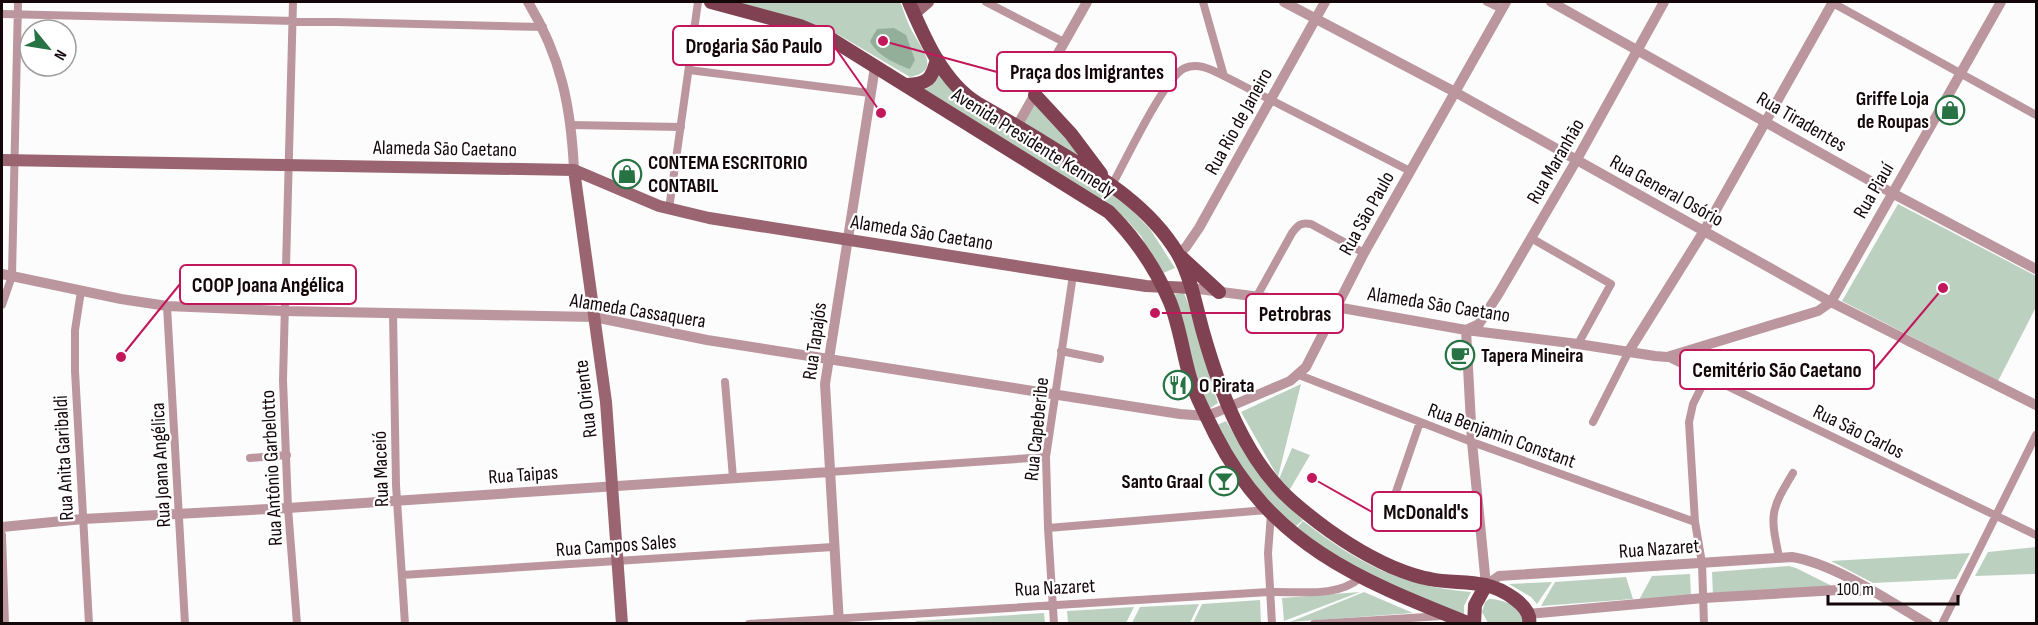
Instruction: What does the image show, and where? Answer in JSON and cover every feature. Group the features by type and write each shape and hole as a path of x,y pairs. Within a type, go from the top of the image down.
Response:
{"main road":[{"name":"Avenida Presidente Kennedy","path":"711,2 815,31 907,85 1109,212 1133,239 1163,287 1174,315 1191,381 1206,416 1239,474 1269,512 1328,559 1360,578 1472,624"},
{"path":"912,8 928,2"},
{"name":"Avenida Presidente Kennedy","path":"912,8 937,58 961,92 1108,182 1143,211 1178,254 1191,288 1213,369 1228,408 1252,451 1291,500 1346,542 1392,567 1430,579 1486,585 1520,604 1529,619"},
{"path":"907,85 919,84 928,80 937,58"},
{"path":"1035,95 1071,134 1108,182"},
{"name":"Alameda São Caetano","path":"7,160 574,171 669,209 709,218 1073,275 1163,287 1191,288"},
{"name":"Rua Oriente","path":"574,171 606,402 622,624"},
{"path":"1178,254 1219,292"},
{"path":"1472,624 1475,604 1486,585"}],"street":[{"path":"2,305 7,275 7,160 18,2"},
{"name":"Rua Antônio Garbelotto","path":"293,2 283,380 288,508 297,624"},
{"path":"528,2 543,27 558,64 571,125 574,171"},
{"path":"669,209 698,2"},
{"path":"986,2 1064,42"},
{"path":"1017,126 1087,2"},
{"path":"1203,2 1224,76"},
{"name":"Rua General Osório","path":"1284,2 1455,92 1831,302 2037,405"},
{"name":"Rua Rio de Janeiro","path":"1178,254 1186,247 1199,228 1326,2"},
{"path":"1487,2 1504,5"},
{"name":"Rua Tiradentes","path":"1551,2 1766,120 1892,193 2037,269"},
{"name":"Rua Maranhão","path":"1466,330 1479,324 1531,238 1665,2"},
{"path":"1593,422 1629,351 1704,231 1832,2 2037,115"},
{"name":"Rua Piauí","path":"1831,302 2001,2"},
{"name":"Rua São Paulo","path":"1299,375 1311,358 1364,253 1504,5"},
{"path":"2,14 543,27"},
{"name":"Rua Tapajós","path":"839,620 825,405 828,359 875,66"},
{"path":"1108,182 1168,84 1183,68 1192,66 1210,69 1410,171"},
{"path":"689,70 870,93"},
{"path":"571,125 681,127"},
{"path":"1257,296 1292,232 1299,225 1311,224 1364,253"},
{"path":"1531,238 1611,285 1578,344"},
{"name":"Alameda Cassaquera","path":"7,275 167,306 284,311 594,317 707,340 1180,414 1206,416 1228,408"},
{"name":"Rua Capeberibe","path":"1054,624 1046,457 1073,275"},
{"name":"Alameda São Caetano","path":"1191,288 1336,307 1466,330 1667,357 1818,311 1831,302"},
{"name":"Rua Anita Garibaldi","path":"81,291 74,351 89,624"},
{"name":"Rua Joana Angélica","path":"167,306 185,624"},
{"name":"Rua Maceió","path":"393,313 397,501 405,624"},
{"path":"1466,330 1472,442 1486,585"},
{"path":"1061,351 1100,359"},
{"name":"Rua São Carlos","path":"1667,357 2037,535"},
{"path":"1228,408 1299,375"},
{"name":"Rua Benjamin Constant","path":"1299,375 1472,442 1695,522"},
{"path":"1704,624 1702,563 1695,522 1689,422 1694,404 1707,376"},
{"path":"725,382 733,478"},
{"path":"1387,518 1420,422"},
{"path":"1942,624 2037,435"},
{"path":"250,458 287,455"},
{"name":"Rua Taipas","path":"2,527 84,519 397,501 1046,457"},
{"path":"1779,558 1773,512 1777,499 1793,473"},
{"path":"1048,528 1269,512 1269,592 1272,624"},
{"path":"2,535 6,624"},
{"name":"Rua Campos Sales","path":"402,575 833,547"},
{"name":"Rua Nazaret","path":"1486,585 1498,576 1800,558 1873,592 1928,624"},
{"path":"1835,573 1839,582 1838,590"},
{"name":"Rua Nazaret","path":"749,624 1269,592 1335,591 1346,588 1360,578"},
{"path":"1529,619 1704,598 1838,590 1873,592"},
{"path":"1314,624 1449,615"}],"shaded area":[{"path":"727,2 900,2 909,26 926,57 926,69 910,77 839,35 791,18"},
{"path":"894,28 906,35 915,60 910,69 881,55 870,41 877,29"},
{"path":"941,71 949,86 960,99 1063,161 1125,203 1150,229 1175,268 1161,274 1141,236 1124,217 922,90 930,87"},
{"path":"1034,104 1093,168 1023,125"},
{"path":"1898,204 2036,276 2036,307 1998,381 1842,301"},
{"path":"1184,293 1218,403 1207,410 1171,295"},
{"path":"1301,384 1278,477 1241,412"},
{"path":"1226,421 1261,473 1303,520 1294,528 1239,468 1215,426"},
{"path":"1292,448 1310,455 1289,491 1279,479"},
{"path":"1303,521 1362,561 1382,570 1423,584 1471,592 1464,606 1464,617 1362,575 1295,530"},
{"path":"2036,547 2036,574 1975,576 1988,552"},
{"path":"1970,553 1956,579 1873,583 1831,561"},
{"path":"1789,566 1834,587 1713,595 1712,572"},
{"path":"1690,574 1691,596 1639,600 1652,576"},
{"path":"1626,577 1633,599 1541,606 1555,582"},
{"path":"1552,582 1537,604 1531,597 1509,584"},
{"path":"1360,592 1284,621 1282,598"},
{"path":"1364,592 1413,613 1290,622"},
{"path":"1489,599 1502,601 1515,607 1522,614 1524,623 1488,623 1482,612 1485,602"},
{"path":"1260,600 1261,623 1193,623 1202,604"},
{"path":"1199,604 1190,623 1132,623 1140,607"},
{"path":"1134,607 1126,623 1068,623 1067,611"},
{"path":"1044,613 1045,623 915,623 916,621"}],"place":[{"name":"Praça dos Imigrantes","path":"883,41"},
{"name":"Griffe Loja de Roupas","path":"1950,110"},
{"name":"Drogaria São Paulo","path":"881,113"},
{"name":"CONTEMA ESCRITORIO CONTABIL","path":"627,174"},
{"name":"Cemitério São Caetano","path":"1943,288"},
{"name":"Petrobras","path":"1155,313"},
{"name":"Tapera Mineira","path":"1460,355"},
{"name":"COOP Joana Angélica","path":"121,357"},
{"name":"O Pirata","path":"1178,385"},
{"name":"McDonald's","path":"1312,478"},
{"name":"Santo Graal","path":"1224,481"}]}
